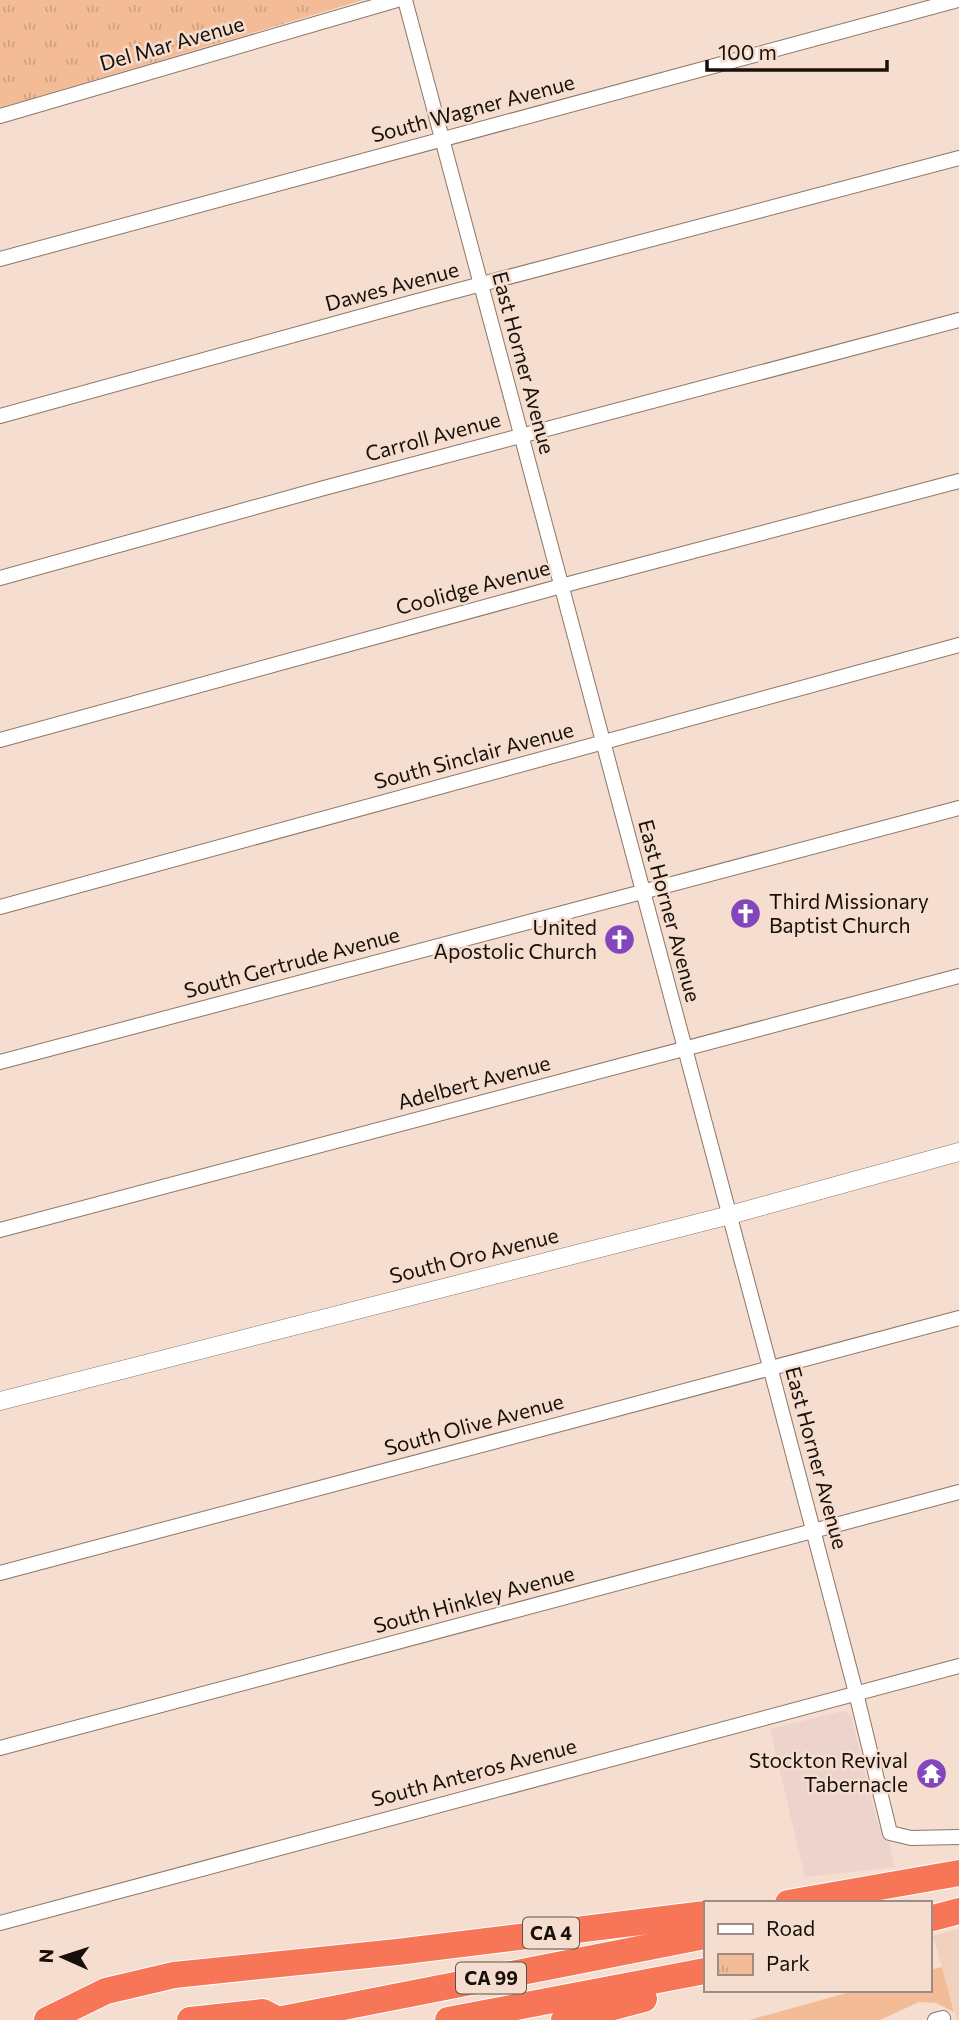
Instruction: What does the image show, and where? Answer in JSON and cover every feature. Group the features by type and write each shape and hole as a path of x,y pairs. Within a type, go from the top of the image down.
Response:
{"highway":[{"path":"799,1901 959,1872"},
{"path":"871,1901 959,1879"},
{"path":"931,1918 959,1911"},
{"name":"CA 4","path":"47,2020 106,1992 146,1980 207,1970 397,1952 704,1914"},
{"name":"CA 99","path":"277,2020 704,1936"},
{"name":"CA 99","path":"448,2020 704,1971"},
{"path":"564,2020 704,1984"},
{"path":"190,2020 263,2012 277,2020"}],"street":[{"name":"Del Mar Avenue","path":"0,116 397,0"},
{"name":"East Horner Avenue","path":"405,0 730,1215 856,1693 890,1833 911,1838 959,1837"},
{"name":"South Wagner Avenue","path":"0,259 958,0"},
{"name":"Dawes Avenue","path":"0,416 959,158"},
{"name":"Carroll Avenue","path":"0,578 520,435 959,320"},
{"name":"Coolidge Avenue","path":"0,740 959,481"},
{"name":"South Sinclair Avenue","path":"0,907 959,645"},
{"name":"South Gertrude Avenue","path":"0,1062 959,808"},
{"name":"Adelbert Avenue","path":"0,1230 959,976"},
{"name":"South Oro Avenue","path":"0,1401 730,1215 959,1152"},
{"name":"South Olive Avenue","path":"0,1573 959,1318"},
{"name":"South Hinkley Avenue","path":"0,1748 959,1492"},
{"name":"South Anteros Avenue","path":"0,1923 959,1666"}],"shaded area":[{"path":"843,1711 851,1715 877,1822 889,1841 895,1867 805,1877 770,1729"},
{"path":"959,1929 959,2020 957,2020 933,1936"}],"green space":[{"path":"0,0 363,0 0,108"},
{"path":"942,1967 954,2012 936,2003 919,2002 880,2020 749,2020 850,1992 931,1992 931,1970"}],"place":[{"name":"Third Missionary Baptist Church","path":"746,914"},
{"name":"United Apostolic Church","path":"620,940"},
{"name":"Stockton Revival Tabernacle","path":"931,1773"}]}
